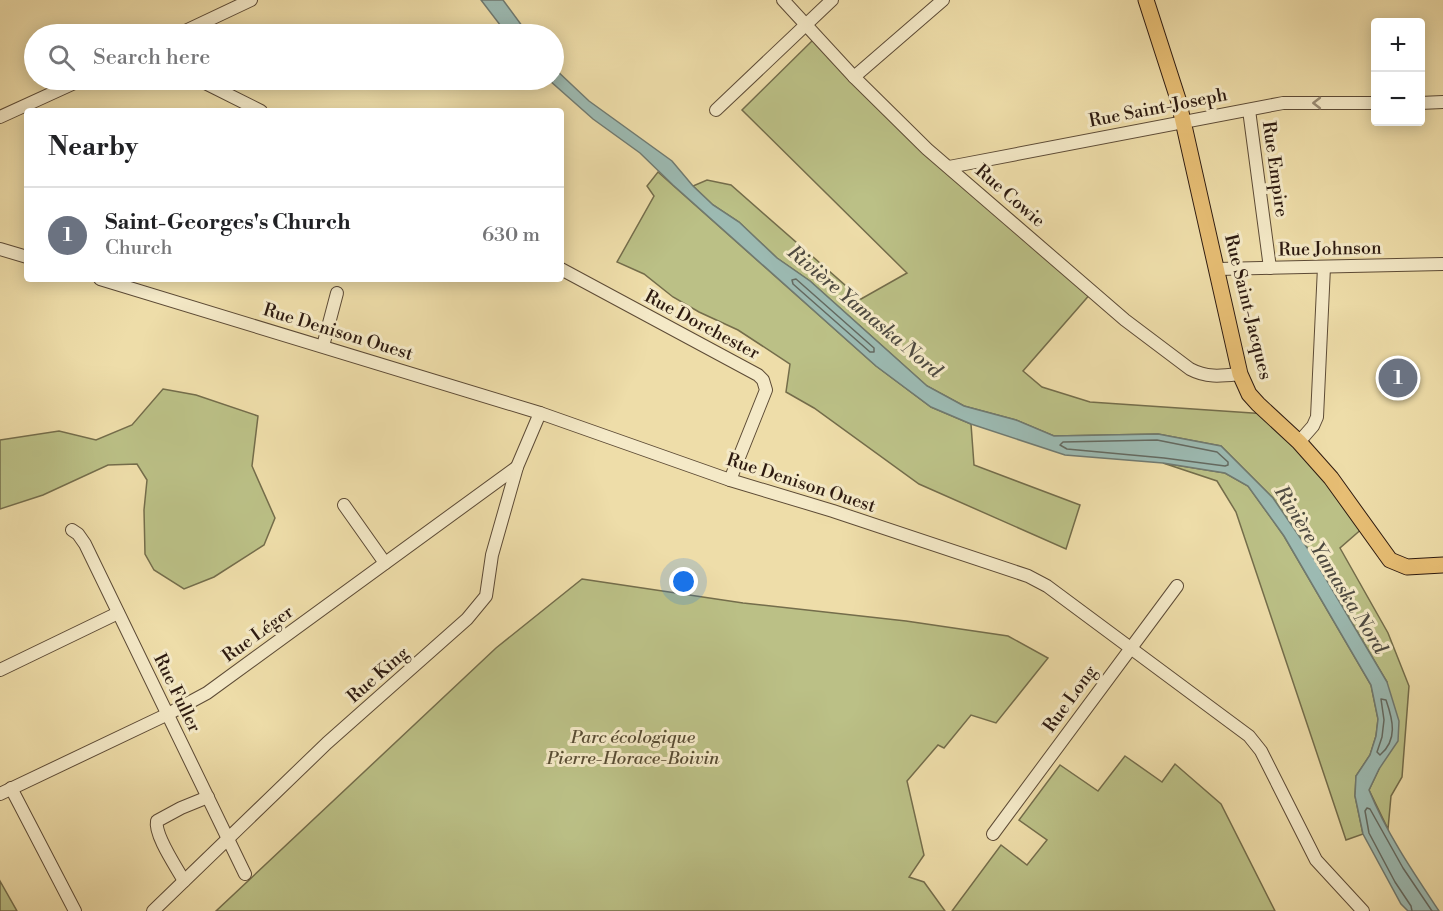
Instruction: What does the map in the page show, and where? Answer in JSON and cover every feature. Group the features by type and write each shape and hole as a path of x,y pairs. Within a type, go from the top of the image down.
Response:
{"main road":[{"name":"Rue Saint-Jacques","path":"1146,0 1184,121 1240,374 1249,394 1299,442 1331,478 1390,560 1407,567 1443,564"}],"street":[{"path":"227,0 243,2"},
{"name":"Rue Cowie","path":"783,0 854,77 949,167 1109,306 1190,369 1212,377 1240,374"},
{"path":"716,110 832,0"},
{"path":"854,77 943,0"},
{"path":"199,24 243,2"},
{"path":"0,117 59,90"},
{"path":"219,90 255,108"},
{"path":"1425,103 1443,102"},
{"name":"Rue Saint-Joseph","path":"949,167 1283,104 1371,103"},
{"name":"Rue Empire","path":"1249,110 1270,268"},
{"path":"0,249 24,256"},
{"name":"Rue Johnson","path":"1218,269 1443,264"},
{"path":"1299,442 1313,426 1317,417 1324,267"},
{"name":"Rue Dorchester","path":"564,271 764,380 766,390 730,480"},
{"name":"Rue Denison Ouest","path":"110,282 540,413 730,480 833,511 1028,576 1047,586 1249,736 1261,751 1316,860 1363,911"},
{"path":"324,346 337,293"},
{"name":"Rue King","path":"153,911 327,743 466,619 486,596 492,555 517,467 540,413"},
{"name":"Rue Léger","path":"6,791 207,693 517,467"},
{"path":"344,505 385,563"},
{"name":"Rue Fuller","path":"72,530 85,544 245,874"},
{"name":"Rue Long","path":"993,834 1177,586"},
{"path":"0,670 118,613"},
{"path":"6,791 75,911"},
{"path":"184,881 161,839 156,825 157,821 180,808 208,797"}],"green space":[{"path":"817,36 854,77 1092,292 1023,371 1042,387 1090,402 1267,414 1364,527 1340,548 1388,633 1409,686 1402,777 1391,796 1388,829 1369,790 1379,769 1387,682 1310,552 1273,498 1221,446 1158,434 1054,436 1016,420 964,406 927,386 810,281 777,258 739,222 713,205 693,186 707,180 731,185 861,299 907,273 742,110"},
{"path":"658,172 876,366 931,407 971,424 974,465 1080,505 1066,549 919,484 814,408 786,392 790,364 738,330 673,297 644,274 617,262 654,196 647,186"},
{"path":"163,389 196,395 258,416 252,466 275,518 264,545 214,577 184,589 154,570 145,554 144,510 147,480 137,464 108,465 43,495 0,509 0,440 59,431 96,440 132,425"},
{"path":"1163,463 1225,473 1248,486 1284,536 1371,685 1378,719 1376,736 1370,755 1356,776 1355,796 1363,834 1346,840 1236,512 1217,481"},
{"name":"Parc écologique Pierre-Horace-Boivin","path":"582,579 743,603 906,621 1008,636 1048,658 996,723 971,715 944,748 938,745 907,781 924,855 909,877 924,882 945,911 216,911 496,648"},
{"path":"1125,756 1162,782 1175,764 1221,804 1275,911 952,911 1001,845 1027,865 1047,840 1019,820 1060,765 1098,791"},
{"path":"0,881 17,911 0,911"}],"water":[{"path":"481,0 503,0 521,24 499,24"},
{"name":"Rivière Yamaska Nord","path":"564,77 589,101 672,161 713,205 739,222 777,258 810,281 927,386 964,406 1016,420 1054,436 1158,434 1221,446 1273,498 1310,552 1387,682 1399,721 1398,741 1379,769 1369,790 1392,837 1439,911 1408,911 1401,904 1363,834 1355,796 1356,776 1370,755 1376,736 1378,719 1371,685 1284,536 1248,486 1225,473 1163,463 1065,455 971,424 931,407 876,366 640,153 593,119 560,90 564,90"}],"place":[{"name":"Saint-Georges's Church","path":"1398,378"}]}
